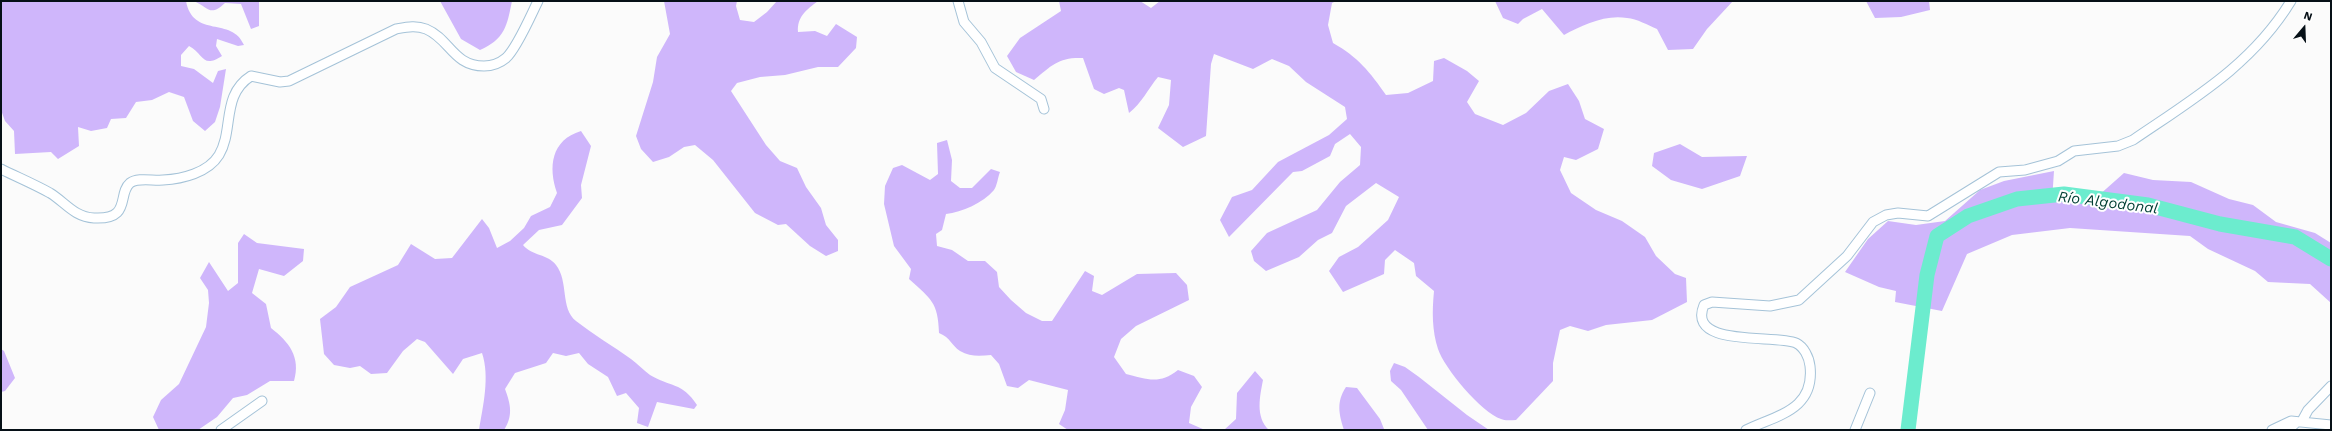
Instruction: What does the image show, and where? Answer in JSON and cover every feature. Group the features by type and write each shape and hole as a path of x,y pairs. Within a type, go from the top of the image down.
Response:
{"street":[{"path":"1,169 51,194 79,215 93,218 106,218 116,213 123,205 128,186 134,181 164,180 196,174 219,155 235,93 241,82 251,76 280,82 289,81 396,30 412,26 426,29 438,35 457,57 473,66 492,66 507,57 538,1"},
{"path":"958,1 964,22 981,42 995,68 1041,99 1044,109"},
{"path":"1746,430 1775,418 1793,408 1805,397 1811,382 1810,364 1806,352 1797,344 1785,340 1739,337 1709,330 1701,320 1701,312 1704,305 1712,302 1770,306 1799,300 1847,256 1873,222 1886,215 1898,213 1928,216 1999,172 2025,170 2058,161 2074,151 2118,146 2133,140 2223,78 2247,56 2292,1"},
{"path":"2288,430 2300,422 2308,410 2331,386"},
{"path":"1856,430 1870,393"},
{"path":"221,430 262,401"},
{"path":"2272,430 2291,421 2331,425"}],"shaded area":[{"path":"1,1 186,1 190,13 196,20 204,24 231,31 238,36 244,45 238,46 217,39 216,46 222,56 211,61 204,59 189,46 181,55 181,66 194,69 213,83 218,71 226,69 220,107 215,122 205,131 193,121 184,97 169,92 152,100 136,102 126,118 111,119 107,128 91,131 78,127 79,146 58,159 51,152 15,154 14,131 5,121 1,110"},
{"path":"194,1 259,1 259,26 251,29 241,4 225,3 216,10 210,10"},
{"path":"440,1 512,1 504,31 495,41 480,50 461,39"},
{"path":"664,1 737,1 736,6 740,20 754,22 767,12 777,1 818,1 803,14 799,22 798,32 815,31 827,36 836,24 857,37 856,48 838,67 818,67 785,75 760,77 737,83 731,91 766,145 780,161 797,168 806,187 821,208 826,225 838,240 838,251 826,256 810,246 786,224 778,225 755,213 713,160 695,145 684,147 669,157 653,162 641,149 636,136 653,82 657,57 670,34"},
{"path":"1059,1 1140,1 1151,8 1160,1 1336,1 1332,3 1328,25 1333,43 1357,60 1386,95 1408,93 1433,81 1434,61 1444,58 1467,71 1479,81 1467,102 1475,114 1503,125 1526,113 1549,91 1568,84 1579,101 1585,119 1604,129 1598,149 1576,160 1564,157 1560,170 1571,193 1596,210 1622,221 1645,237 1656,256 1675,274 1686,278 1687,302 1652,320 1606,325 1588,331 1570,326 1560,330 1553,363 1553,381 1516,420 1501,419 1493,415 1474,399 1456,378 1442,357 1436,342 1434,328 1434,291 1416,276 1414,263 1395,250 1385,260 1384,274 1343,292 1329,271 1339,257 1358,247 1388,220 1399,197 1376,183 1346,206 1332,233 1318,240 1299,257 1266,271 1254,261 1251,251 1267,233 1317,210 1340,182 1360,165 1361,147 1350,134 1335,144 1330,156 1302,171 1293,172 1229,237 1220,220 1232,197 1252,190 1278,162 1329,135 1347,119 1345,107 1306,82 1289,66 1272,59 1253,69 1214,54 1211,64 1206,136 1183,147 1158,128 1169,105 1171,80 1158,77 1141,101 1129,113 1124,90 1119,88 1104,94 1094,89 1083,58 1068,59 1056,63 1034,80 1016,72 1007,56 1020,38 1061,11"},
{"path":"1495,1 1733,1 1707,29 1693,49 1668,50 1657,29 1635,20 1619,17 1603,19 1586,24 1564,35 1542,9 1523,19 1518,24 1503,18"},
{"path":"1866,1 1929,1 1930,10 1901,17 1875,18"},
{"path":"581,131 591,146 581,185 582,198 562,225 539,230 523,245 527,249 553,261 556,265 562,279 568,309 571,316 576,321 631,359 650,375 686,392 697,405 694,409 657,402 648,427 637,423 639,408 626,393 617,396 608,377 588,364 579,353 566,356 553,353 546,363 515,373 505,389 509,400 510,415 504,430 479,430 486,382 482,353 463,359 453,374 425,342 417,339 403,351 387,373 371,374 360,366 350,368 334,365 324,354 320,319 336,307 350,287 398,265 411,244 435,259 452,258 482,219 489,228 497,248 510,241 524,228 531,216 550,207 557,193 553,174 554,156 563,141 571,135"},
{"path":"947,140 952,160 951,181 960,188 972,188 991,169 1000,172 994,190 984,199 965,209 946,214 942,230 936,234 937,246 952,250 968,261 985,261 997,272 999,287 1026,313 1042,321 1052,321 1085,271 1094,276 1092,291 1102,295 1137,274 1176,273 1187,285 1189,300 1136,326 1121,339 1114,357 1126,374 1140,378 1153,380 1165,378 1178,370 1194,376 1202,387 1191,407 1189,423 1205,430 1068,430 1059,424 1065,410 1068,390 1029,380 1018,388 1007,386 999,364 991,355 975,356 964,353 957,349 946,337 939,333 937,314 932,302 909,279 911,269 894,246 884,204 885,186 893,168 902,165 930,180 938,174 937,143"},
{"path":"1680,144 1702,157 1747,156 1740,176 1702,189 1671,180 1652,166 1654,153"},
{"path":"2054,171 2052,201 2089,204 2124,173 2153,180 2191,182 2229,199 2253,205 2276,222 2315,233 2331,243 2331,303 2310,284 2268,282 2255,271 2208,249 2190,236 2070,228 2012,235 1967,254 1942,311 1895,302 1896,291 1879,287 1845,272 1868,239 1888,221 1916,225 1945,221 1980,190 2004,181"},
{"path":"244,234 257,243 304,249 303,261 284,276 259,269 252,293 266,304 271,328 288,345 295,357 296,372 294,381 270,381 247,395 233,398 217,417 198,430 159,430 153,417 161,400 179,384 206,327 209,303 208,290 200,278 209,262 228,291 238,283 238,243"},
{"path":"1,349 4,351 15,378 5,391 1,392"},
{"path":"1394,363 1405,367 1489,430 1428,430 1401,390 1391,381 1390,371"},
{"path":"1255,371 1263,380 1260,399 1260,413 1269,430 1224,430 1236,419 1237,393"},
{"path":"1346,387 1357,388 1380,419 1384,429 1388,430 1344,430 1339,408 1343,392"}],"waterway":[{"name":"Río Algodonal","path":"1908,430 1927,275 1937,236 1968,216 2017,199 2064,194 2148,205 2220,224 2295,237 2331,259"}]}
